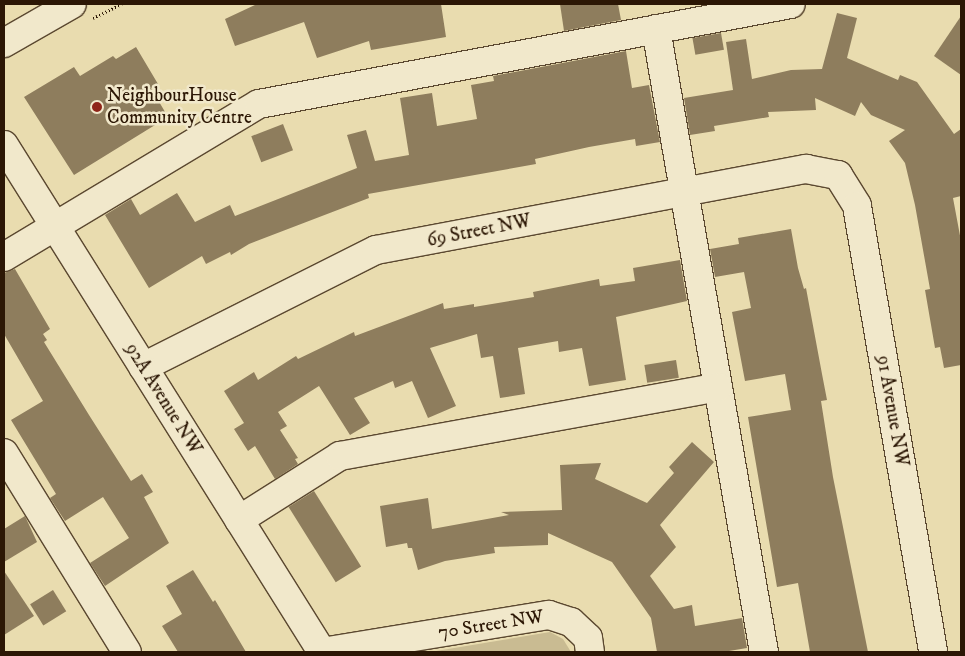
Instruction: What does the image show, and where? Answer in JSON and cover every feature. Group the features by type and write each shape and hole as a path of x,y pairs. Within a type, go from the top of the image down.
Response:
{"street":[{"path":"4,43 72,4"},
{"path":"4,257 259,104 791,4"},
{"path":"656,29 764,652"},
{"name":"92A Avenue NW","path":"4,145 322,652"},
{"name":"69 Street NW","path":"143,367 376,250 806,169 838,175"},
{"name":"91 Avenue NW","path":"838,175 857,206 933,652"},
{"path":"238,520 340,456 718,387"},
{"path":"4,453 127,652"},
{"name":"70 Street NW","path":"322,652 549,615 571,622 588,638 590,652"}],"shaded area":[{"path":"550,632 563,639 571,652 430,652"}],"building":[{"path":"257,4 441,4 446,37 371,50 369,41 317,58 304,22 235,46 225,19"},
{"path":"560,4 618,4 621,20 564,31"},
{"path":"837,13 857,18 847,58 898,80 900,75 917,82 954,134 961,129 961,196 953,198 961,241 961,365 944,368 940,347 935,348 925,290 930,289 915,205 905,163 889,141 905,130 871,115 861,102 855,116 815,98 816,110 768,112 769,117 714,126 715,131 690,135 684,98 733,90 726,42 746,39 752,79 791,70 822,69"},
{"path":"961,16 961,75 934,56"},
{"path":"721,33 724,50 695,55 692,38"},
{"name":"NeighbourHouse Community Centre","path":"136,47 158,84 151,88 168,117 74,175 24,97 74,67 80,76 113,56 116,59"},
{"path":"626,51 632,88 649,85 660,142 636,146 635,139 589,147 535,159 536,164 368,194 369,198 249,244 231,255 230,252 206,264 202,256 149,288 105,215 131,199 140,215 177,193 195,222 230,205 235,216 357,168 347,135 366,130 375,161 409,155 400,98 432,93 437,126 477,119 471,85 494,81 493,76"},
{"path":"283,124 293,150 261,162 251,136"},
{"path":"791,229 798,268 804,289 806,288 827,400 821,401 833,477 868,652 810,652 798,583 777,587 748,417 791,410 785,374 745,381 732,312 751,308 744,272 715,277 710,249 739,244 738,238"},
{"path":"680,260 687,301 616,317 626,380 589,386 582,348 559,352 558,341 518,348 525,394 500,398 493,356 481,358 477,334 430,348 456,406 428,418 412,381 395,388 393,381 354,398 370,423 350,435 319,386 278,412 287,426 280,430 298,458 295,459 298,464 275,479 255,446 248,451 234,429 244,423 224,391 254,372 258,380 296,356 298,359 354,332 355,336 443,303 444,309 474,304 474,307 534,297 533,292 599,279 600,286 635,281 633,268"},
{"path":"15,269 50,329 43,334 47,340 44,342 89,415 131,481 142,474 153,492 144,497 169,543 105,586 90,563 129,538 103,497 65,521 50,498 56,494 11,420 43,401 4,334 4,273"},
{"path":"676,360 679,378 647,383 644,365"},
{"path":"692,442 714,462 660,525 676,547 650,576 674,609 692,605 695,626 742,618 747,648 723,652 657,652 651,618 612,562 548,533 548,545 494,547 495,553 445,561 418,570 412,548 408,548 407,543 386,547 380,506 428,498 432,529 509,515 501,512 562,510 560,465 601,463 595,479 647,503 674,473 669,467"},
{"path":"314,491 361,566 336,582 289,507"},
{"path":"25,516 37,542 4,562 4,529"},
{"path":"193,570 213,602 215,600 246,652 178,652 162,626 182,614 166,586"},
{"path":"4,571 34,616 4,635"},
{"path":"53,590 66,611 43,626 30,604"}],"place":[{"name":"NeighbourHouse Community Centre","path":"97,107"}]}
